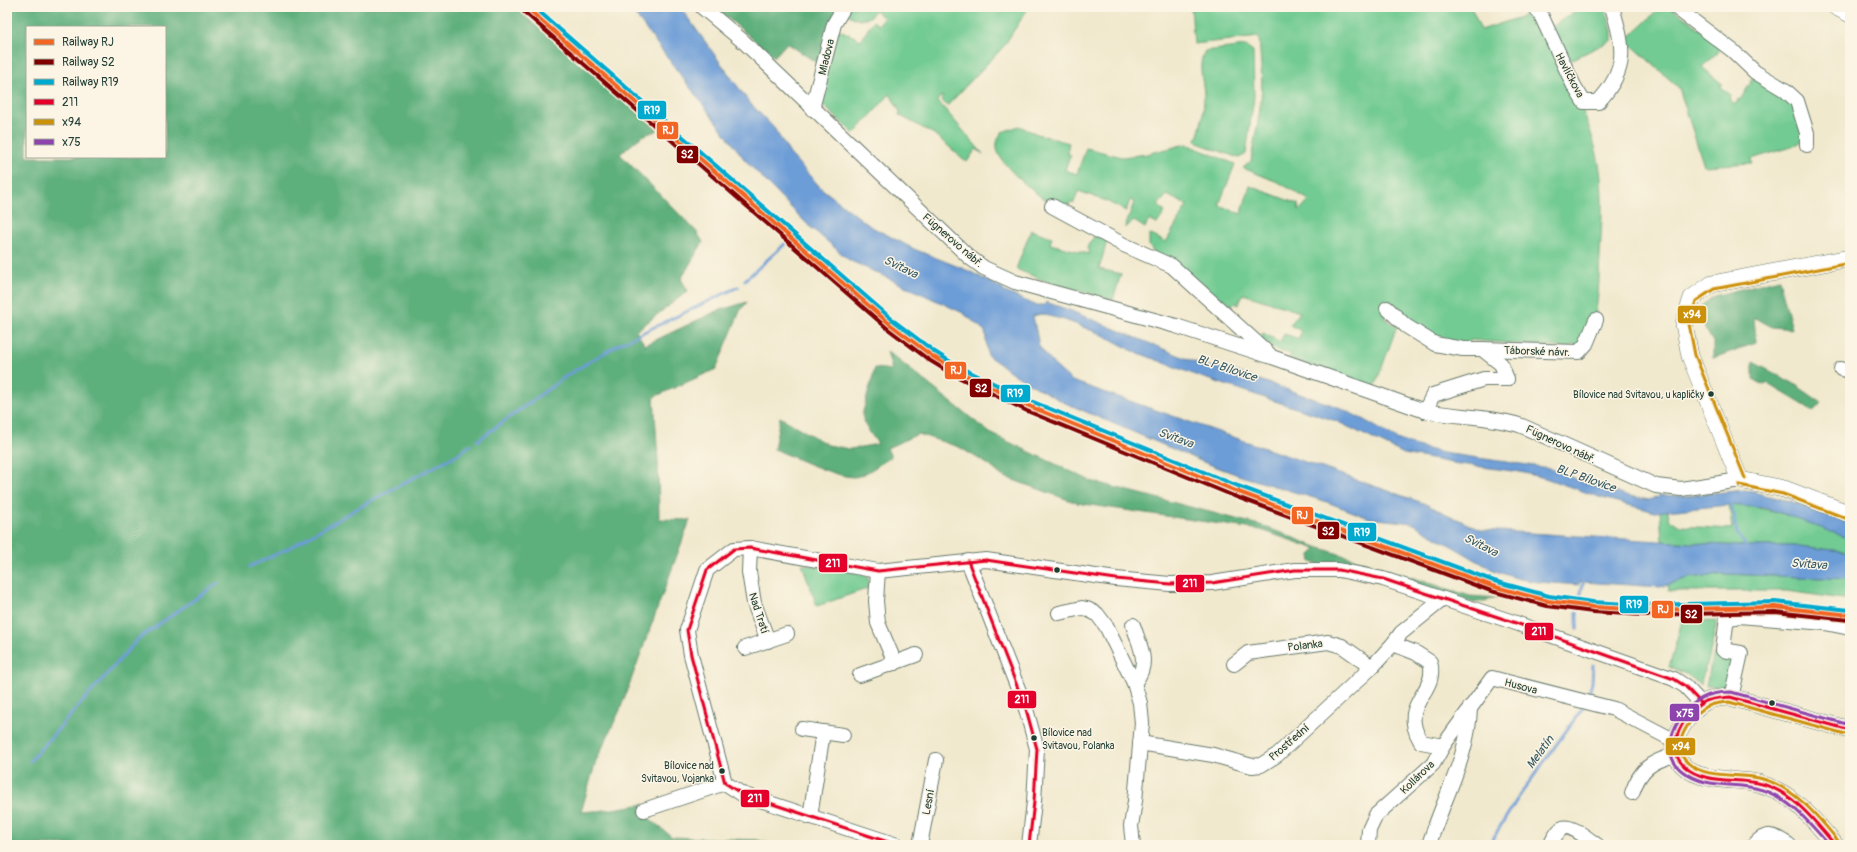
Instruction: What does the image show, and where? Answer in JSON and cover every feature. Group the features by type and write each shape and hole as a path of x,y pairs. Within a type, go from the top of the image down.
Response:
{"main road":[{"path":"1836,7 1850,14"},
{"path":"1740,480 1690,356 1684,324 1692,298 1712,284 1850,258"},
{"name":"Fügnerovo nábř.","path":"1740,480 1784,490 1850,514"},
{"path":"1835,845 1820,826 1780,792 1759,783 1699,774 1686,768 1675,748 1686,719 1701,703 1715,698 1730,697 1850,730"}],"street":[{"name":"Fügnerovo nábř.","path":"702,7 744,42 812,109 969,257 984,268 1021,284 1176,326 1272,357 1425,411 1504,422 1522,426 1660,487 1681,489 1740,480"},
{"name":"Mladova","path":"812,109 834,24 844,7"},
{"name":"Havlíčkova","path":"1535,7 1540,13 1574,86 1584,102 1598,102 1612,86 1618,74 1621,59 1621,38 1612,7"},
{"path":"1675,7 1733,51 1755,72 1785,90 1797,101 1807,133 1807,145"},
{"name":"Fügnerovo nábř.","path":"1052,206 1124,244 1172,266 1272,357"},
{"name":"Táborské návr.","path":"1387,308 1406,326 1435,344 1463,349 1579,352 1586,344 1596,320"},
{"name":"Táborské návr.","path":"1425,411 1433,395 1484,379 1507,379 1501,364 1482,349"},
{"path":"898,845 742,794 725,783 691,655 687,630 707,570 734,549 750,548 878,571 986,560 1116,579 1170,584 1212,583 1295,570 1340,570 1383,579 1674,679 1685,686 1701,703"},
{"name":"Nad Tratí","path":"750,548 748,572 754,603 768,641"},
{"path":"968,561 1026,709 1037,749 1034,802 1029,845"},
{"path":"878,571 876,601 878,623 895,662"},
{"path":"1372,667 1401,633 1443,599"},
{"path":"1059,613 1082,608 1097,614 1106,626 1134,683 1140,703 1142,723 1135,801 1131,826 1133,845"},
{"path":"1730,697 1741,653 1723,650 1727,618 1739,616 1825,622 1850,628"},
{"path":"1133,625 1145,662 1142,674 1134,683"},
{"name":"Nad Tratí","path":"745,648 787,634"},
{"name":"Polanka","path":"1234,664 1248,653 1328,642 1342,646 1372,667"},
{"path":"1393,644 1416,652 1430,662 1432,675 1414,709 1414,730 1421,742 1443,746"},
{"path":"860,675 916,655"},
{"name":"Prostřední","path":"1140,743 1213,755 1252,766 1261,765 1277,755 1372,667"},
{"name":"Husova","path":"1470,707 1492,678 1614,709 1675,748"},
{"path":"1429,845 1437,820 1460,766 1470,728 1470,707"},
{"name":"Kollárova","path":"1368,845 1369,830 1376,815 1433,764 1443,746 1470,707"},
{"path":"802,729 843,734"},
{"path":"810,817 823,732"},
{"path":"1632,793 1639,777 1653,762 1675,748"},
{"name":"Lesní","path":"920,845 936,760"},
{"path":"644,810 725,783"},
{"path":"1550,845 1562,827 1573,829 1597,845"},
{"path":"1754,845 1761,837 1767,835 1774,836 1789,845"}],"green space":[{"path":"7,7 514,7 658,130 642,136 620,154 696,231 703,242 681,279 688,291 636,331 645,345 717,311 747,302 740,311 716,369 654,397 658,461 659,519 690,520 620,710 596,761 581,812 644,804 644,814 672,837 757,840 774,845 7,845"},
{"path":"715,7 840,7 820,65 787,43 774,57"},
{"path":"847,7 1029,7 1004,46 947,106 941,99 943,97 942,96 937,100 983,154 976,149 967,162 934,134 899,115 900,112 890,94 854,134 821,103 820,96 836,28 861,40 873,21 878,25 884,18 875,10 870,17 859,20 845,13"},
{"path":"1191,7 1471,7 1481,30 1533,13 1584,113 1592,134 1601,178 1602,215 1597,306 1592,326 1583,342 1577,348 1572,344 1569,348 1470,340 1468,346 1449,344 1387,314 1384,318 1397,326 1374,389 1289,358 1291,354 1276,350 1260,338 1263,333 1280,342 1284,334 1299,339 1301,331 1290,325 1300,312 1243,294 1238,305 1235,303 1232,304 1232,307 1228,312 1154,253 1149,245 1149,234 1166,242 1187,205 1167,195 1158,205 1165,212 1157,224 1149,220 1145,228 1134,221 1125,228 1134,202 1130,200 1126,211 1106,201 1078,191 1074,203 1070,202 1067,209 1051,203 1043,198 1028,187 1012,172 1001,158 998,152 997,144 1002,132 1019,126 1037,134 1069,143 1067,153 1071,155 1065,170 1077,174 1086,148 1122,157 1147,154 1186,144 1235,164 1219,205 1241,214 1250,186 1298,204 1299,211 1309,200 1280,183 1243,168 1251,161 1262,91 1259,37 1194,44"},
{"path":"1573,7 1605,7 1612,31 1612,40 1567,62 1550,28 1575,11"},
{"path":"1661,7 1671,7 1723,47 1702,67 1722,84 1720,87 1731,95 1729,99 1735,104 1738,99 1740,100 1754,76 1791,98 1806,139 1792,147 1751,159 1752,163 1704,166 1679,88 1626,40"},
{"path":"1246,46 1253,51 1254,97 1246,154 1239,158 1200,144 1196,140 1200,129 1203,112 1204,94 1201,61 1205,51"},
{"path":"1031,230 1052,237 1050,244 1089,254 1087,247 1095,235 1107,241 1099,269 1121,274 1113,300 1045,281 1016,269"},
{"path":"1779,279 1792,329 1772,327 1754,317 1756,343 1713,358 1713,342 1697,309 1714,296"},
{"path":"887,351 990,433 1091,481 1263,526 1317,547 1470,596 1498,598 1474,603 1319,565 1311,562 1310,555 1316,549 1261,530 1077,503 1002,476 989,465 959,447 918,434 887,448 891,457 871,470 859,476 852,477 830,472 774,449 780,417 828,445 850,449 878,444 866,427 862,415 875,368 892,370"},
{"path":"1753,362 1793,383 1822,403 1812,412 1807,407 1767,383 1764,385 1753,379"},
{"path":"1729,505 1761,508 1791,516 1821,527 1850,539 1850,552 1798,546 1740,546 1662,541 1660,511 1668,510 1669,519 1680,526 1732,529"},
{"path":"802,564 863,574 868,578 869,588 817,606"},
{"path":"1726,574 1850,579 1850,600 1787,591 1668,591 1667,585 1688,578"},
{"path":"1717,620 1712,645 1700,685 1688,675 1669,667 1682,621"},
{"path":"1721,653 1733,658 1728,685 1723,687 1706,686 1713,655"}],"water":[{"name":"Svitava","path":"629,7 680,7 749,102 774,128 790,154 821,188 870,226 914,249 969,271 1003,289 1003,291 1035,305 1045,305 1046,302 1202,365 1236,372 1341,408 1409,444 1443,453 1549,468 1585,483 1629,496 1649,500 1659,497 1659,495 1683,496 1745,490 1790,501 1850,523 1850,539 1765,508 1729,505 1655,512 1602,498 1545,478 1520,472 1452,463 1404,454 1336,421 1198,376 1131,350 1103,335 1065,320 1041,314 1033,316 1039,346 1054,365 1072,381 1423,503 1481,530 1740,546 1798,546 1850,552 1850,579 1726,574 1688,578 1661,587 1583,582 1579,582 1579,585 1519,579 1493,570 1412,523 1369,518 1327,502 1241,476 1203,462 1063,402 1020,378 988,356 985,331 963,313 849,260 807,224 745,160"}],"waterway":[{"path":"745,280 786,243"},
{"path":"477,441 569,374 621,343 738,287"},
{"path":"249,567 285,550 374,499 458,454 470,445"},
{"path":"1731,502 1737,533 1748,549"},
{"name":"Melatín","path":"1577,629 1577,612 1584,579"},
{"path":"30,761 138,639 218,583"},
{"name":"Melatín","path":"1587,699 1592,683 1593,665"},
{"name":"Melatín","path":"1490,845 1518,798 1584,706"}],"rail line":[{"name":"RJ","path":"526,7 891,325 932,356 955,370 1029,406 1236,491 1492,586 1548,601 1593,607 1644,610 1775,607 1850,615"},
{"name":"R19","path":"534,7 894,321 935,352 957,366 1031,401 1238,486 1494,581 1549,596 1593,602 1644,605 1775,602 1850,610"},
{"name":"S2","path":"523,11 888,329 929,360 952,374 1027,411 1234,496 1491,591 1547,606 1593,612 1644,615 1775,612 1849,620"}],"transit line":[{"name":"x94","path":"1745,478 1695,355 1689,324 1696,301 1714,289 1850,263"},
{"name":"x94","path":"1739,485 1783,494 1848,519"},
{"name":"211","path":"897,845 742,794 725,783 691,655 687,630 707,570 734,549 750,548 878,571 986,560 1116,579 1170,584 1212,583 1295,570 1339,570 1383,579 1513,622 1674,679 1685,686 1701,703"},
{"name":"211","path":"968,561 1026,709 1037,749 1034,802 1029,845"},
{"name":"x75","path":"1829,845 1805,818 1777,796 1755,788 1708,783 1682,771 1674,763 1671,753 1671,743 1673,732 1685,712 1702,698 1720,693 1731,692 1850,725"},
{"name":"211","path":"1835,845 1801,807 1781,792 1758,783 1709,778 1692,772 1684,766 1678,758 1676,740 1684,721 1698,706 1709,700 1730,697 1850,730"},
{"name":"x94","path":"1839,842 1804,803 1783,788 1759,778 1722,775 1695,768 1688,763 1680,749 1684,733 1693,718 1706,707 1717,703 1729,702 1849,735"}],"place":[{"name":"Bílovice nad Svitavou, u kapličky","path":"1711,394"},
{"name":"Bílovice nad Svitavou, Polanka","path":"1034,738"},
{"name":"Bílovice nad Svitavou, Vojanka","path":"722,771"}],"water label":[{"name":"BLP Bílovice","path":"1227,368"},
{"name":"BLP Bílovice","path":"1586,478"}]}
